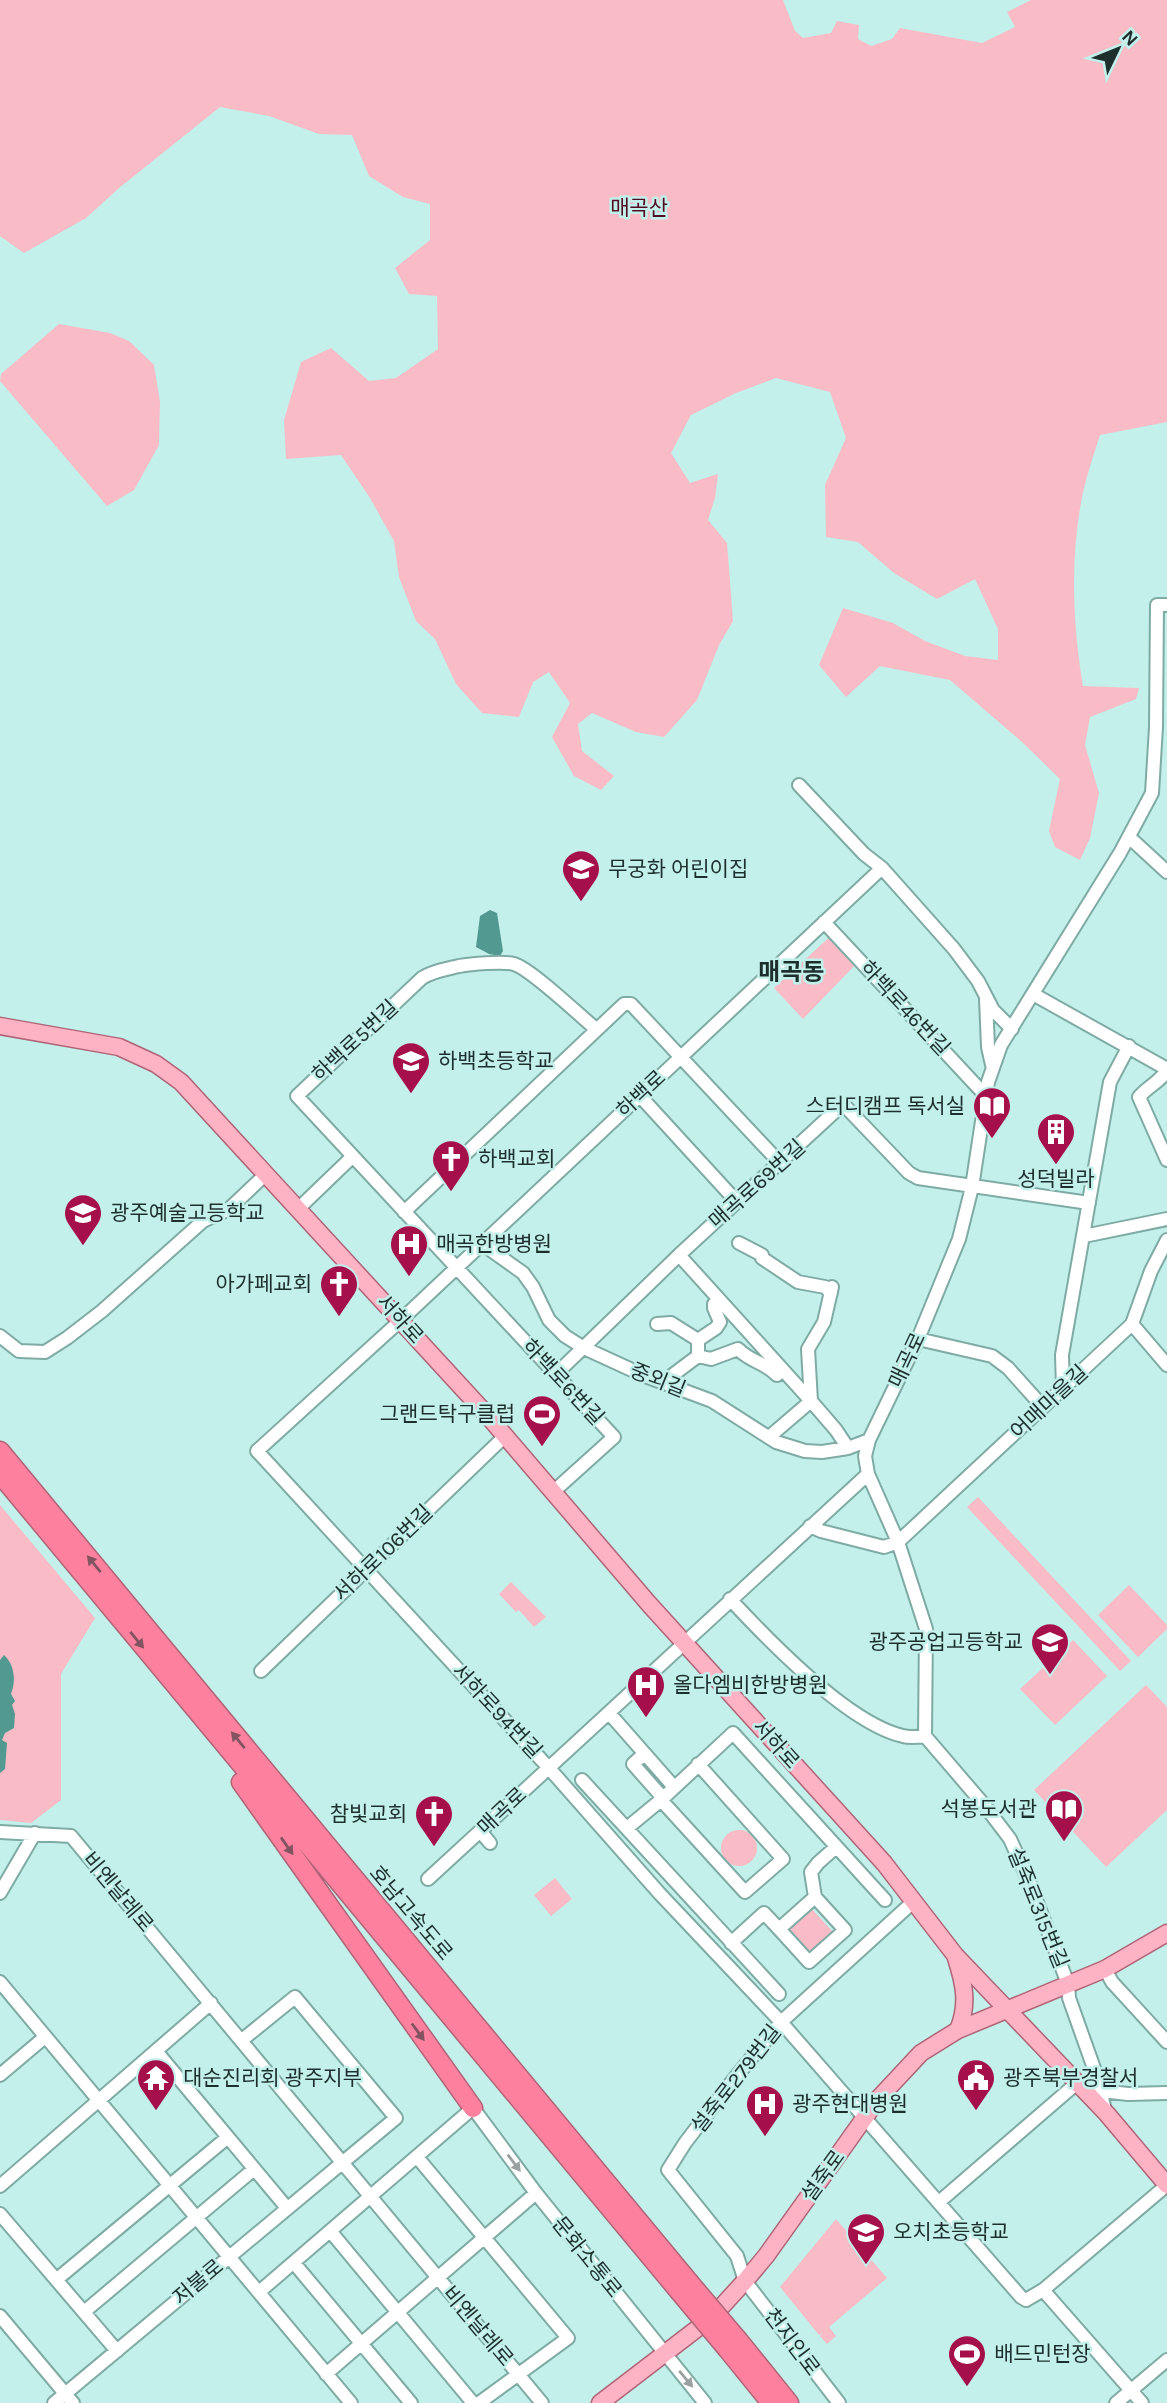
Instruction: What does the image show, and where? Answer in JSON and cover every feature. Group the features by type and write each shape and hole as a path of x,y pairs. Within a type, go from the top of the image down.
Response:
{"highway":[{"name":"호남고속도로","path":"0,1451 733,2346 789,2403"},
{"name":"호남고속도로","path":"0,1474 162,1671 684,2286"},
{"path":"162,1671 192,1720 262,1811 473,2108"},
{"name":"호남고속도로","path":"733,2346 771,2403"}],"main road":[{"name":"서하로","path":"0,1026 119,1046 156,1064 181,1082 505,1436 685,1643 884,1863 955,1955 1107,2114 1167,2185"},
{"name":"설죽로","path":"600,2403 711,2318 745,2281 884,2092 916,2058 958,2030 1105,1969 1166,1935"},
{"path":"955,1955 965,1994 964,2012 958,2030"}],"street":[{"name":"매곡로","path":"428,1879 868,1474 865,1456 869,1440 918,1339 955,1249 972,1187 992,1065 1001,1045 1129,837 1152,793 1156,727 1157,605 1167,605"},
{"name":"매곡로","path":"799,786 864,854 882,868 954,949 978,981 1002,1021 1012,1029"},
{"path":"1129,837 1167,872"},
{"name":"하백로","path":"401,1320 882,868"},
{"name":"하백로46번길","path":"824,922 985,1095"},
{"name":"하백로5번길","path":"455,1268 297,1096 428,974 472,964 515,964 596,1029"},
{"path":"1033,995 1167,1069 1164,1076 1145,1089 1139,1097 1167,1160"},
{"name":"매곡로","path":"986,998 988,1047 992,1065"},
{"path":"404,1212 596,1029 628,1003 780,1163"},
{"path":"1063,1388 1062,1355 1110,1082 1129,1046"},
{"path":"640,1096 737,1202"},
{"name":"매곡로69번길","path":"556,1374 679,1255 843,1104 909,1173 918,1178 972,1187"},
{"path":"299,1209 352,1157"},
{"path":"0,1336 19,1350 45,1352 68,1338 203,1221 229,1209 266,1174"},
{"path":"972,1187 1089,1203"},
{"path":"1084,1236 1167,1219"},
{"name":"어매마을길","path":"898,1542 1132,1324 1151,1271 1167,1240"},
{"name":"중외길","path":"481,1243 523,1273 549,1320 565,1336 584,1348 712,1401 776,1442 805,1451 822,1452 848,1448 869,1440"},
{"path":"739,1243 762,1255 762,1258 798,1282 832,1290 824,1322 808,1349 808,1403 769,1437"},
{"path":"679,1255 808,1403"},
{"name":"하백로6번길","path":"455,1268 614,1437 553,1492"},
{"path":"698,1340 716,1328 720,1322 714,1304"},
{"name":"서하로94번길","path":"401,1320 257,1451 548,1767 660,1894 781,2022 1021,2297 1026,2300 1043,2290"},
{"path":"657,1324 671,1323 698,1340"},
{"path":"1132,1324 1167,1365"},
{"path":"918,1339 992,1356 1008,1368 1043,1407"},
{"path":"698,1340 698,1356"},
{"path":"662,1382 698,1356 711,1359 738,1349 749,1360 767,1365 836,1430 848,1448"},
{"name":"서하로106번길","path":"261,1671 505,1436"},
{"path":"730,1599 765,1636 869,1723 906,1737 925,1736 926,1629 898,1542 868,1474"},
{"path":"810,1526 884,1547 898,1542"},
{"path":"609,1713 674,1787"},
{"path":"627,1828 733,1733 885,1900"},
{"name":"설죽로315번길","path":"925,1736 1010,1839 1068,1984"},
{"path":"644,1754 633,1763 745,1892 783,1859 698,1764"},
{"path":"582,1780 779,1994"},
{"path":"480,1831 490,1843"},
{"name":"비엔날레로","path":"0,1832 71,1836 542,2403"},
{"path":"0,1893 35,1833"},
{"path":"731,1943 764,1913 809,1962 845,1930 815,1897 811,1872 836,1847"},
{"path":"779,1930 815,1897"},
{"name":"설죽로279번길","path":"745,2281 737,2256 668,2170 726,2090 781,2022 913,1902"},
{"path":"1105,1969 1112,1982 1167,2042"},
{"path":"0,1982 351,2403"},
{"path":"1068,1984 1069,1998 1107,2114"},
{"name":"저불로","path":"54,2403 69,2398 117,2351 396,2118 295,1997 242,2040"},
{"path":"0,2186 211,2003"},
{"path":"0,2075 45,2037"},
{"path":"156,2051 287,2208"},
{"path":"939,2202 1077,2083"},
{"path":"1101,2091 1128,2094 1167,2093"},
{"path":"259,2292 473,2108"},
{"name":"문화소통로","path":"473,2108 536,2193 705,2403"},
{"path":"56,2280 228,2137"},
{"path":"417,2157 484,2238"},
{"path":"84,2312 254,2169"},
{"path":"1142,2403 1043,2290 1167,2185"},
{"name":"비엔날레로","path":"326,2374 536,2193"},
{"path":"0,2214 117,2351"},
{"path":"331,2232 473,2403"},
{"name":"비엔날레로","path":"479,2403 568,2338 484,2238"},
{"path":"294,2263 411,2403"},
{"name":"천지인로","path":"745,2281 839,2403"},
{"path":"0,2316 69,2398"},
{"path":"1116,2403 1167,2360"}],"green space":[{"name":"매곡산","path":"0,0 783,0 795,31 803,38 831,33 837,21 859,25 858,39 871,46 892,39 900,28 982,43 1015,27 1007,12 1031,0 1167,0 1167,422 1100,435 1083,494 1075,548 1074,595 1083,686 1139,688 1136,699 1090,717 1085,745 1099,793 1090,838 1080,860 1055,847 1049,831 1060,779 950,680 880,666 846,697 819,665 843,608 893,623 925,641 965,656 998,660 998,629 975,579 937,599 894,573 858,542 826,537 825,485 846,438 830,392 776,378 736,393 691,415 671,453 690,483 718,474 715,498 708,520 727,543 733,621 719,645 697,700 664,737 636,732 592,713 578,724 582,751 614,776 601,790 574,776 552,737 570,703 549,672 533,682 519,717 482,713 456,684 435,639 416,621 399,577 394,541 370,498 341,455 286,459 284,420 301,362 331,348 369,381 396,378 438,349 437,296 409,294 395,268 430,240 430,204 403,197 369,176 352,135 319,134 269,116 220,107 86,218 24,253 0,236"},
{"path":"59,324 110,333 129,341 154,365 160,402 159,445 134,490 107,506 0,381 1,374"},
{"path":"835,932 858,962 803,1019 774,988"},
{"path":"978,1497 1131,1661 1120,1671 967,1507"},
{"path":"0,1505 95,1618 61,1674 61,1800 31,1823 0,1820"},
{"path":"511,1582 546,1617 534,1627 499,1594"},
{"path":"1129,1585 1167,1625 1167,1629 1138,1657 1098,1615"},
{"path":"1073,1640 1107,1676 1055,1725 1020,1689"},
{"path":"1146,1685 1167,1707 1167,1810 1106,1867 1034,1790"},
{"path":"739,1830 752,1835 757,1848 752,1861 739,1866 726,1861 721,1848 726,1835"},
{"path":"555,1878 572,1899 551,1916 534,1895"},
{"path":"809,1906 833,1932 811,1953 787,1926"},
{"path":"836,2219 887,2278 829,2327 836,2336 827,2344 820,2336 822,2333 819,2335 780,2287"}],"water":[{"path":"490,910 497,913 503,951 500,956 476,947 480,916"},
{"path":"4,1655 14,1673 11,1694 15,1701 12,1705 15,1714 14,1728 5,1733 2,1740 7,1743 5,1769 0,1773 0,1660"}],"place":[{"name":"무궁화 어린이집","path":"581,903"},
{"name":"하백초등학교","path":"411,1095"},
{"name":"스터디캠프 독서실","path":"992,1140"},
{"name":"성덕빌라","path":"1056,1166"},
{"name":"하백교회","path":"451,1193"},
{"name":"광주예술고등학교","path":"83,1247"},
{"name":"매곡한방병원","path":"409,1278"},
{"name":"아가페교회","path":"339,1318"},
{"name":"그랜드탁구클럽","path":"542,1448"},
{"name":"광주공업고등학교","path":"1050,1676"},
{"name":"올다엠비한방병원","path":"646,1719"},
{"name":"석봉도서관","path":"1064,1843"},
{"name":"참빛교회","path":"434,1848"},
{"name":"대순진리회 광주지부","path":"156,2112"},
{"name":"광주북부경찰서","path":"976,2112"},
{"name":"광주현대병원","path":"765,2138"},
{"name":"오치초등학교","path":"866,2266"},
{"name":"배드민턴장","path":"967,2388"}],"district":[{"name":"매곡동","path":"791,972"}]}
